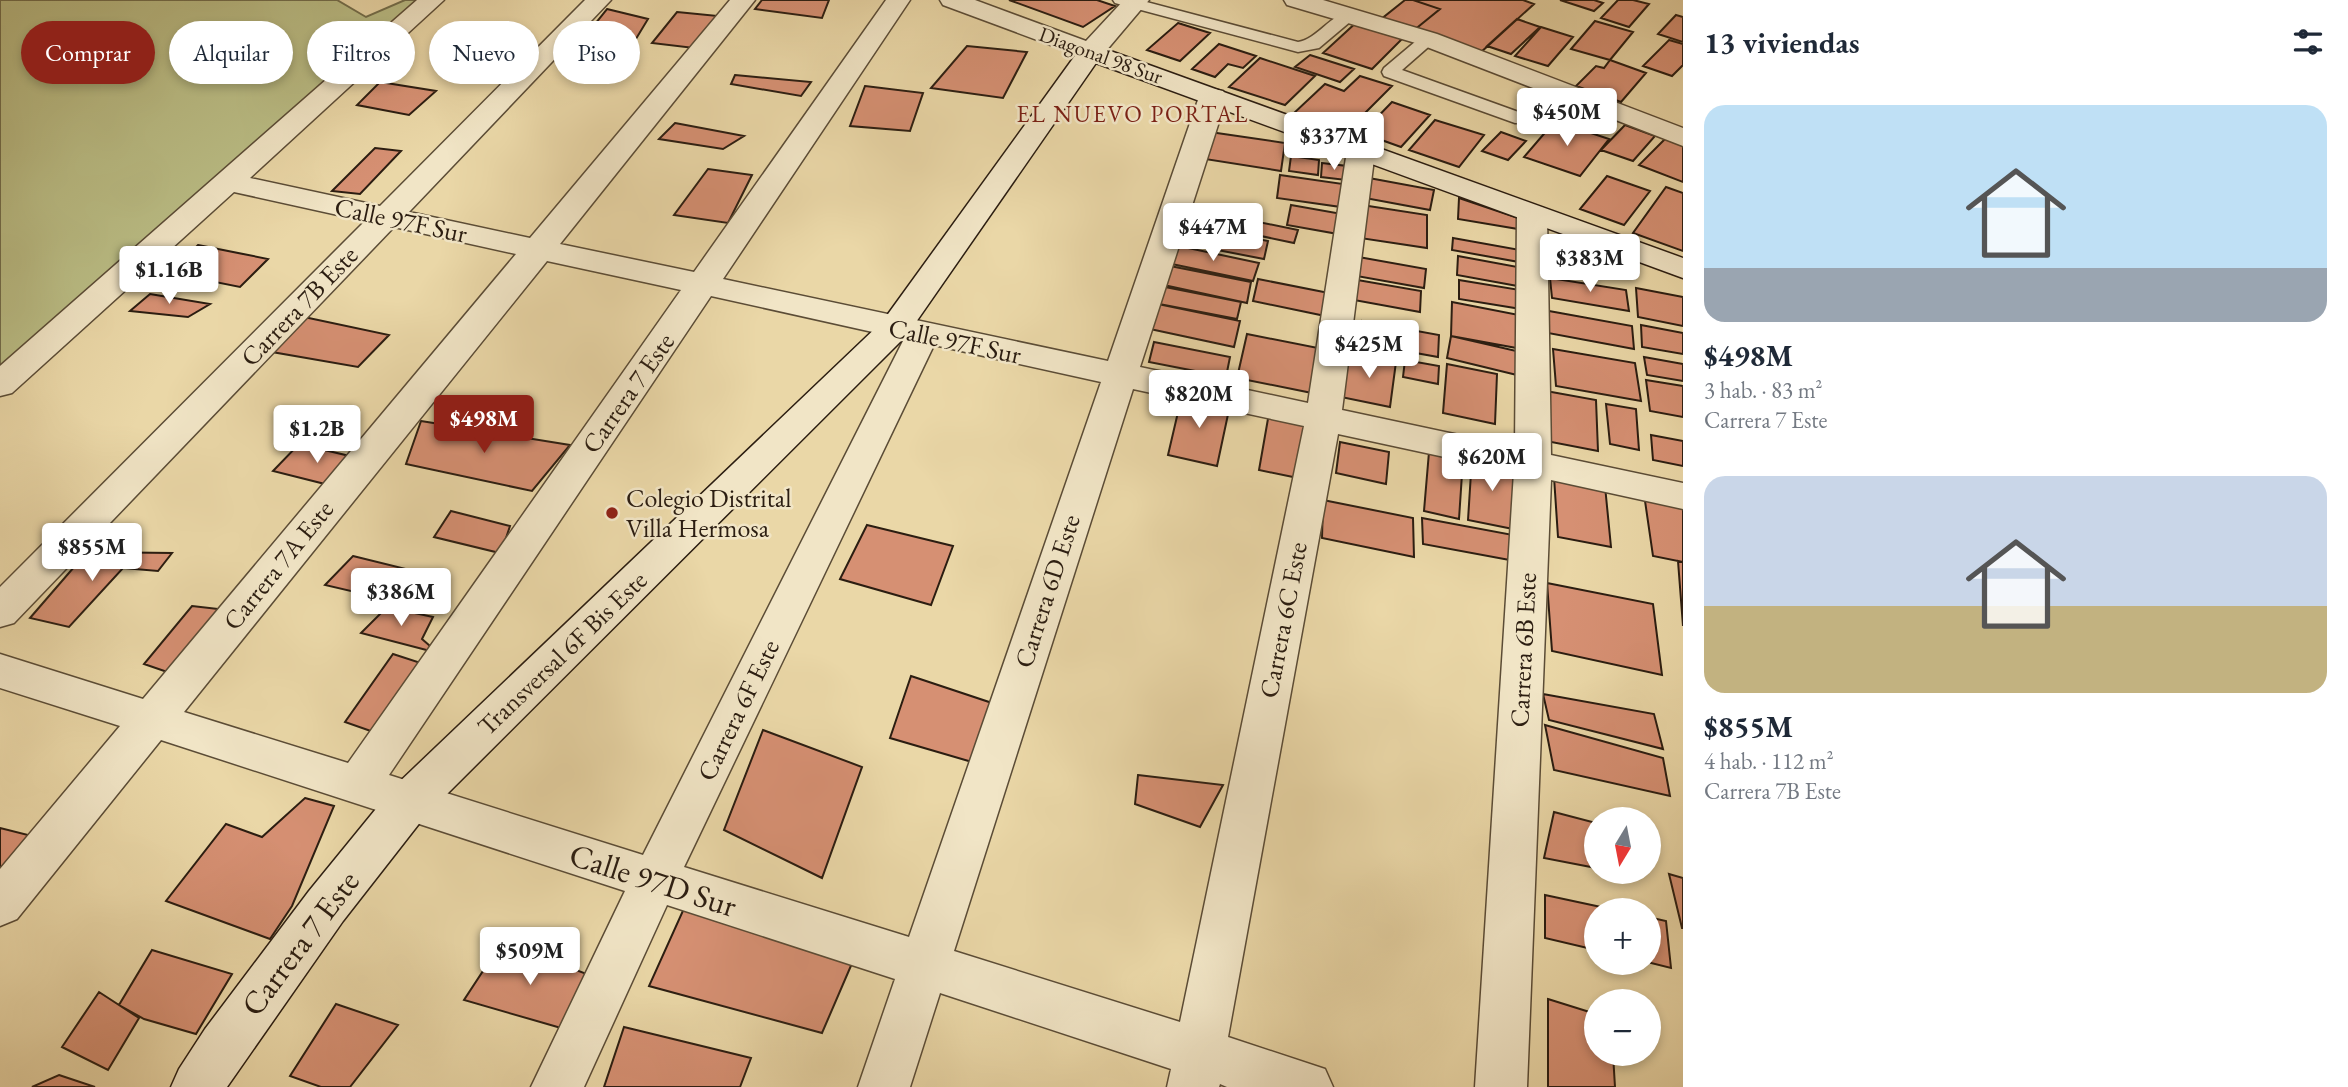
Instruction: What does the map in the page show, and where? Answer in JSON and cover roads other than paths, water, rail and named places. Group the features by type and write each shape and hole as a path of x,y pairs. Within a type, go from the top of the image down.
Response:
{"street":[{"path":"0,384 432,0"},
{"name":"Carrera 7B Este","path":"0,612 599,0"},
{"name":"Carrera 7A Este","path":"0,904 743,0"},
{"name":"Carrera 7 Este","path":"357,786 898,0"},
{"name":"Diagonal 98 Sur","path":"952,0 1683,269"},
{"path":"1296,0 1428,39 1683,138"},
{"name":"Carrera 6F Este","path":"557,1087 909,331 1091,52 1130,2"},
{"name":"Carrera 6D Este","path":"884,1087 1213,97"},
{"name":"Carrera 6C Este","path":"1196,1070 1323,419 1361,151"},
{"name":"Calle 97F Sur","path":"228,182 1683,496"},
{"name":"Carrera 6B Este","path":"1500,1087 1533,464 1532,214"},
{"name":"Transversal 6F Bis Este","path":"408,802 909,331"},
{"name":"Calle 97D Sur","path":"0,671 923,966 1196,1070 1307,1087"},
{"name":"Carrera 7 Este","path":"197,1087 318,916 408,802"}],"lane":[{"path":"1130,2 1298,47 1313,45 1349,16"},
{"path":"1428,39 1390,72 1521,119"}],"place":[{"name":"Colegio Distrital Villa Hermosa","path":"612,513"}],"district":[{"name":"EL NUEVO PORTAL","path":"1133,114"}]}
